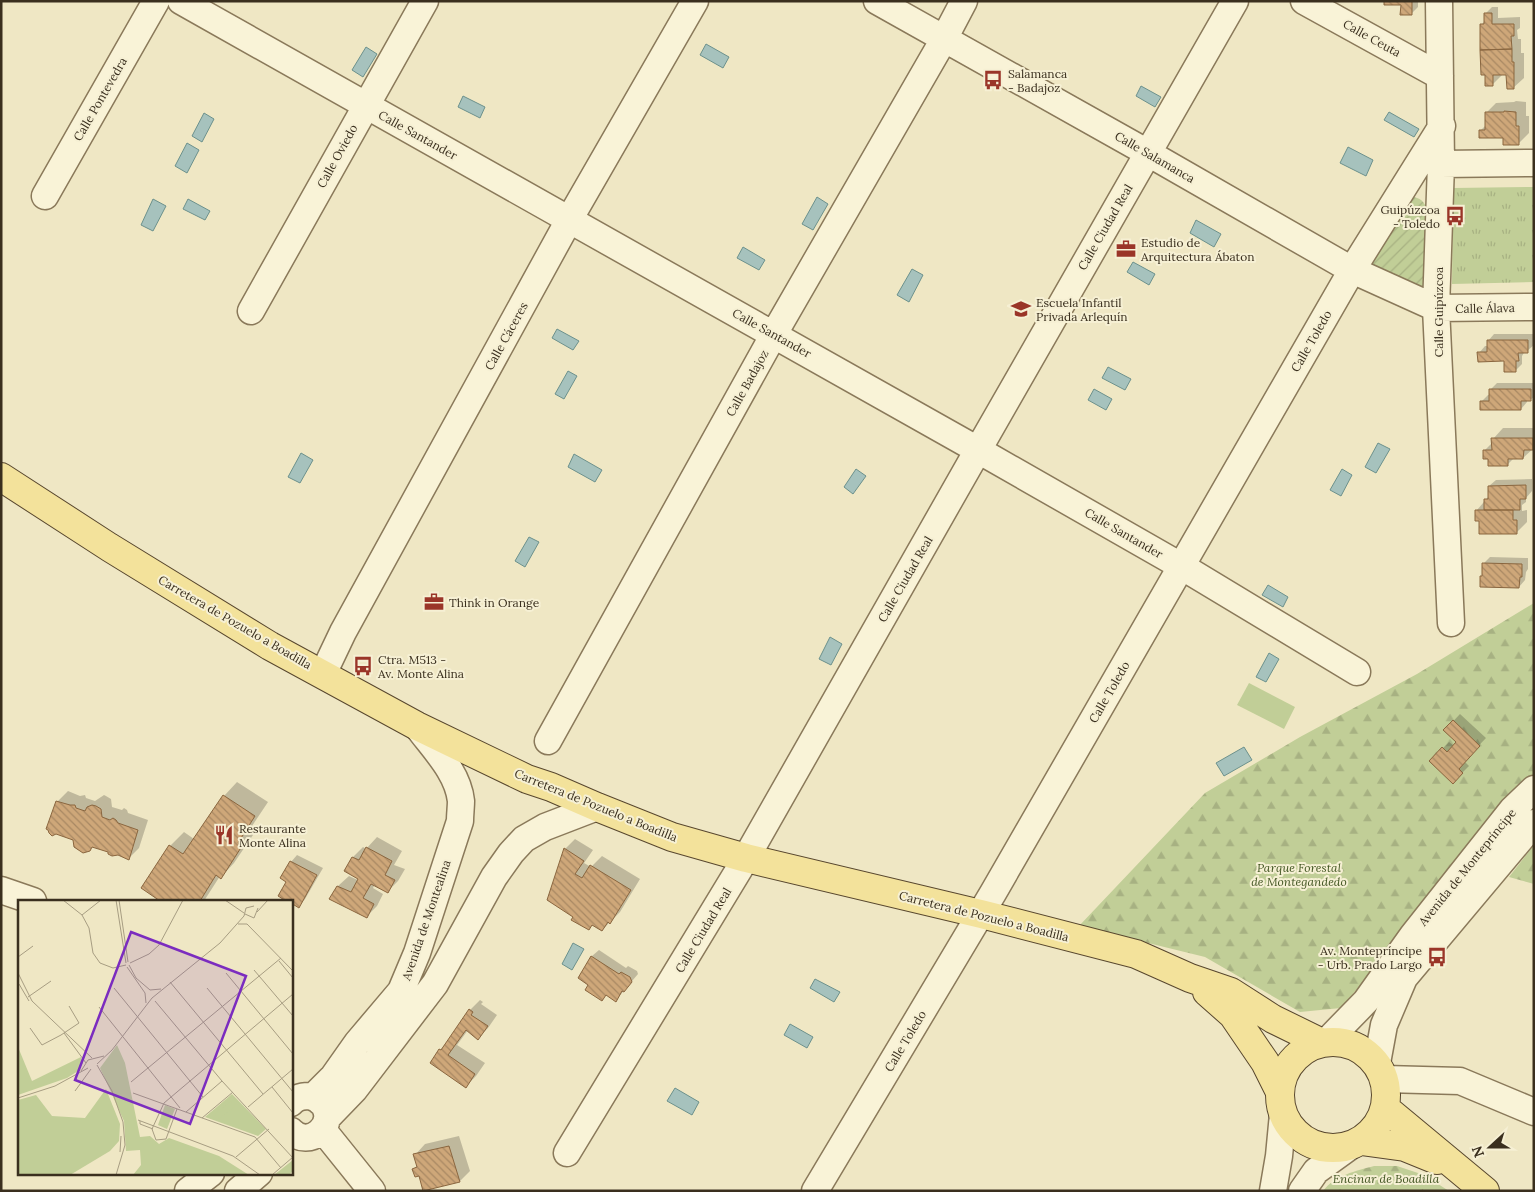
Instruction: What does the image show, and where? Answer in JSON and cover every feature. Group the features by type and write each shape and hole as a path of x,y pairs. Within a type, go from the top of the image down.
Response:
{"main road":[{"name":"Carretera de Pozuelo a Boadilla","path":"1,477 109,547 270,646 417,726 527,779 672,837 746,858 981,914 1136,954 1190,978 1231,992 1273,1020 1324,1042"},
{"name":"Carretera de Pozuelo a Boadilla","path":"1190,978 1233,1015 1265,1062 1281,1102"},
{"path":"1356,1143 1376,1127 1385,1108 1387,1094 1380,1071 1355,1046 1324,1042 1300,1052 1286,1069 1281,1102 1294,1132 1311,1144 1331,1149 1356,1143 1405,1148 1457,1168"},
{"path":"1385,1108 1485,1191"}],"street":[{"name":"Calle Pontevedra","path":"45,196 156,1"},
{"name":"Calle Santander","path":"181,1 978,450 1181,566 1357,672"},
{"name":"Calle Oviedo","path":"250,311 425,1"},
{"name":"Calle Cáceres","path":"323,674 343,632 570,220 695,1"},
{"name":"Calle Salamanca","path":"877,1 1352,270 1436,308"},
{"name":"Calle Badajoz","path":"548,741 774,334 964,1"},
{"name":"Calle Ciudad Real","path":"567,1153 746,858 1236,1"},
{"name":"Calle Ceuta","path":"1304,1 1440,76"},
{"name":"Calle Guipúzcoa","path":"1439,1 1442,126 1436,308 1452,622"},
{"name":"Calle Toledo","path":"815,1191 981,914 1352,270 1442,126"},
{"path":"1441,164 1534,163"},
{"path":"1400,191 1415,188 1425,190 1440,202"},
{"name":"Calle Álava","path":"1436,308 1534,307"},
{"name":"Avenida de Montealina","path":"297,1099 332,1077 357,1043 401,991 417,953 460,821 461,802 450,770 417,726"},
{"name":"Avenida de Montepríncipe","path":"1324,1042 1366,1001 1413,935 1512,810 1534,788"},
{"path":"307,1133 354,1090 435,984 494,877 511,853 524,839 545,827 597,807"},
{"name":"Avenida de Montepríncipe","path":"1380,1071 1384,1025 1404,978 1534,823"},
{"path":"1,890 30,900"},
{"path":"1380,1071 1460,1081 1534,1112"},
{"path":"297,1099 321,1102 326,1109 307,1133"},
{"path":"1273,1191 1279,1156 1281,1102"},
{"path":"307,1133 354,1166 372,1191"},
{"path":"1302,1191 1316,1171 1356,1143"},
{"path":"188,1191 210,1174"},
{"path":"238,1191 258,1174"}],"green space":[{"path":"1534,187 1534,282 1452,284 1453,188"},
{"path":"1414,197 1423,202 1428,212 1424,290 1369,266"},
{"name":"Parque Forestal de Montegandedo","path":"1534,603 1534,779 1341,1008 1300,1012 1205,957 1079,926 1205,793 1300,737 1417,674"},
{"path":"1249,683 1295,707 1284,729 1237,705"},
{"path":"1534,845 1534,884 1509,877"},
{"name":"Encinar de Boadilla","path":"1374,1166 1397,1166 1424,1175 1449,1191 1323,1191 1340,1177"}],"water":[{"path":"706,44 729,57 723,68 700,55"},
{"path":"366,47 377,54 363,77 352,70"},
{"path":"1141,86 1161,97 1155,107 1136,96"},
{"path":"463,96 485,107 480,118 458,107"},
{"path":"1389,112 1419,129 1414,137 1384,120"},
{"path":"204,113 214,119 202,142 192,136"},
{"path":"187,143 199,150 187,173 175,166"},
{"path":"1348,147 1373,160 1366,176 1340,163"},
{"path":"817,197 828,204 813,230 802,224"},
{"path":"153,199 166,206 153,231 141,225"},
{"path":"188,199 210,211 205,220 183,209"},
{"path":"1196,220 1221,234 1214,247 1190,233"},
{"path":"743,247 765,260 759,270 737,258"},
{"path":"1133,262 1155,274 1149,285 1127,272"},
{"path":"912,269 923,275 909,302 897,295"},
{"path":"557,329 579,341 573,350 552,338"},
{"path":"1108,367 1131,379 1125,390 1102,378"},
{"path":"568,371 577,376 564,399 555,394"},
{"path":"1094,389 1112,399 1106,410 1088,400"},
{"path":"1378,443 1390,449 1376,473 1365,467"},
{"path":"301,453 313,460 300,483 288,477"},
{"path":"574,454 602,470 595,482 568,467"},
{"path":"856,469 866,476 853,494 844,487"},
{"path":"1342,469 1352,475 1341,496 1330,490"},
{"path":"529,537 539,542 525,567 515,561"},
{"path":"1268,585 1288,597 1283,607 1262,595"},
{"path":"830,637 842,644 831,665 819,659"},
{"path":"1269,653 1279,659 1266,682 1256,677"},
{"path":"1244,747 1252,760 1224,776 1216,763"},
{"path":"573,943 584,949 572,970 562,964"},
{"path":"815,979 840,992 834,1002 810,988"},
{"path":"790,1024 813,1037 807,1048 784,1035"},
{"path":"675,1088 699,1102 692,1115 667,1101"}],"building":[{"path":"1384,1 1412,1 1412,15 1400,15 1401,5 1384,5"},
{"path":"1484,13 1492,13 1492,24 1514,24 1514,36 1511,36 1512,49 1480,50 1480,24 1484,24"},
{"path":"1512,49 1514,89 1507,89 1506,75 1493,75 1493,86 1485,86 1485,75 1481,75 1480,50"},
{"path":"1485,112 1516,112 1516,126 1519,126 1519,145 1503,145 1503,138 1479,138 1479,130 1485,130"},
{"path":"1487,340 1528,340 1528,353 1518,353 1519,361 1516,361 1516,372 1504,372 1504,361 1478,362 1477,352 1487,352"},
{"path":"1489,389 1531,389 1531,401 1521,401 1521,410 1480,410 1480,401 1489,401"},
{"path":"1491,438 1533,438 1533,450 1524,450 1523,459 1508,459 1508,466 1488,466 1488,459 1483,459 1483,450 1492,450"},
{"path":"1526,485 1526,499 1520,499 1520,510 1484,510 1484,499 1488,499 1488,486"},
{"path":"1475,510 1513,510 1513,520 1517,520 1517,534 1479,534 1479,521 1475,521"},
{"path":"1482,563 1522,564 1522,577 1520,577 1519,588 1480,587"},
{"path":"1453,720 1480,746 1459,769 1463,773 1453,784 1429,761 1442,747 1447,752 1456,742 1443,730"},
{"path":"223,795 255,816 238,843 242,846 221,879 216,875 201,900 159,900 141,888 169,845 183,854"},
{"path":"56,801 75,805 76,808 85,811 87,807 96,806 101,809 102,817 110,820 113,818 118,823 138,830 129,860 118,855 112,856 108,852 92,847 90,851 83,853 74,847 73,840 56,834 52,836 46,829"},
{"path":"366,847 392,861 385,875 395,880 388,893 371,884 363,898 374,904 367,918 329,899 337,886 351,892 358,879 344,871 352,857 359,860"},
{"path":"564,848 584,861 575,874 582,878 590,865 631,890 610,924 608,922 602,931 592,925 589,930 571,920 573,917 547,900"},
{"path":"290,861 317,875 299,908 292,904 292,900 284,900 278,896 286,882 280,878"},
{"path":"591,956 619,974 621,972 630,977 632,982 624,992 622,991 616,1002 606,995 602,1001 585,990 588,985 578,978"},
{"path":"469,1009 473,1012 471,1015 488,1026 478,1040 466,1030 448,1055 475,1074 466,1088 430,1063"},
{"path":"449,1146 460,1182 423,1191 419,1176 415,1177 412,1169 417,1167 413,1154"}],"place":[{"name":"Salamanca - Badajoz","path":"993,80"},
{"name":"Guipúzcoa - Toledo","path":"1455,216"},
{"name":"Estudio de Arquitectura Ábaton","path":"1126,249"},
{"name":"Escuela Infantil Privada Arlequín","path":"1021,309"},
{"name":"Think in Orange","path":"434,602"},
{"name":"Ctra. M513 - Av. Monte Alina","path":"363,666"},
{"name":"Restaurante Monte Alina","path":"224,835"},
{"name":"Av. Montepríncipe - Urb. Prado Largo","path":"1437,957"}]}
